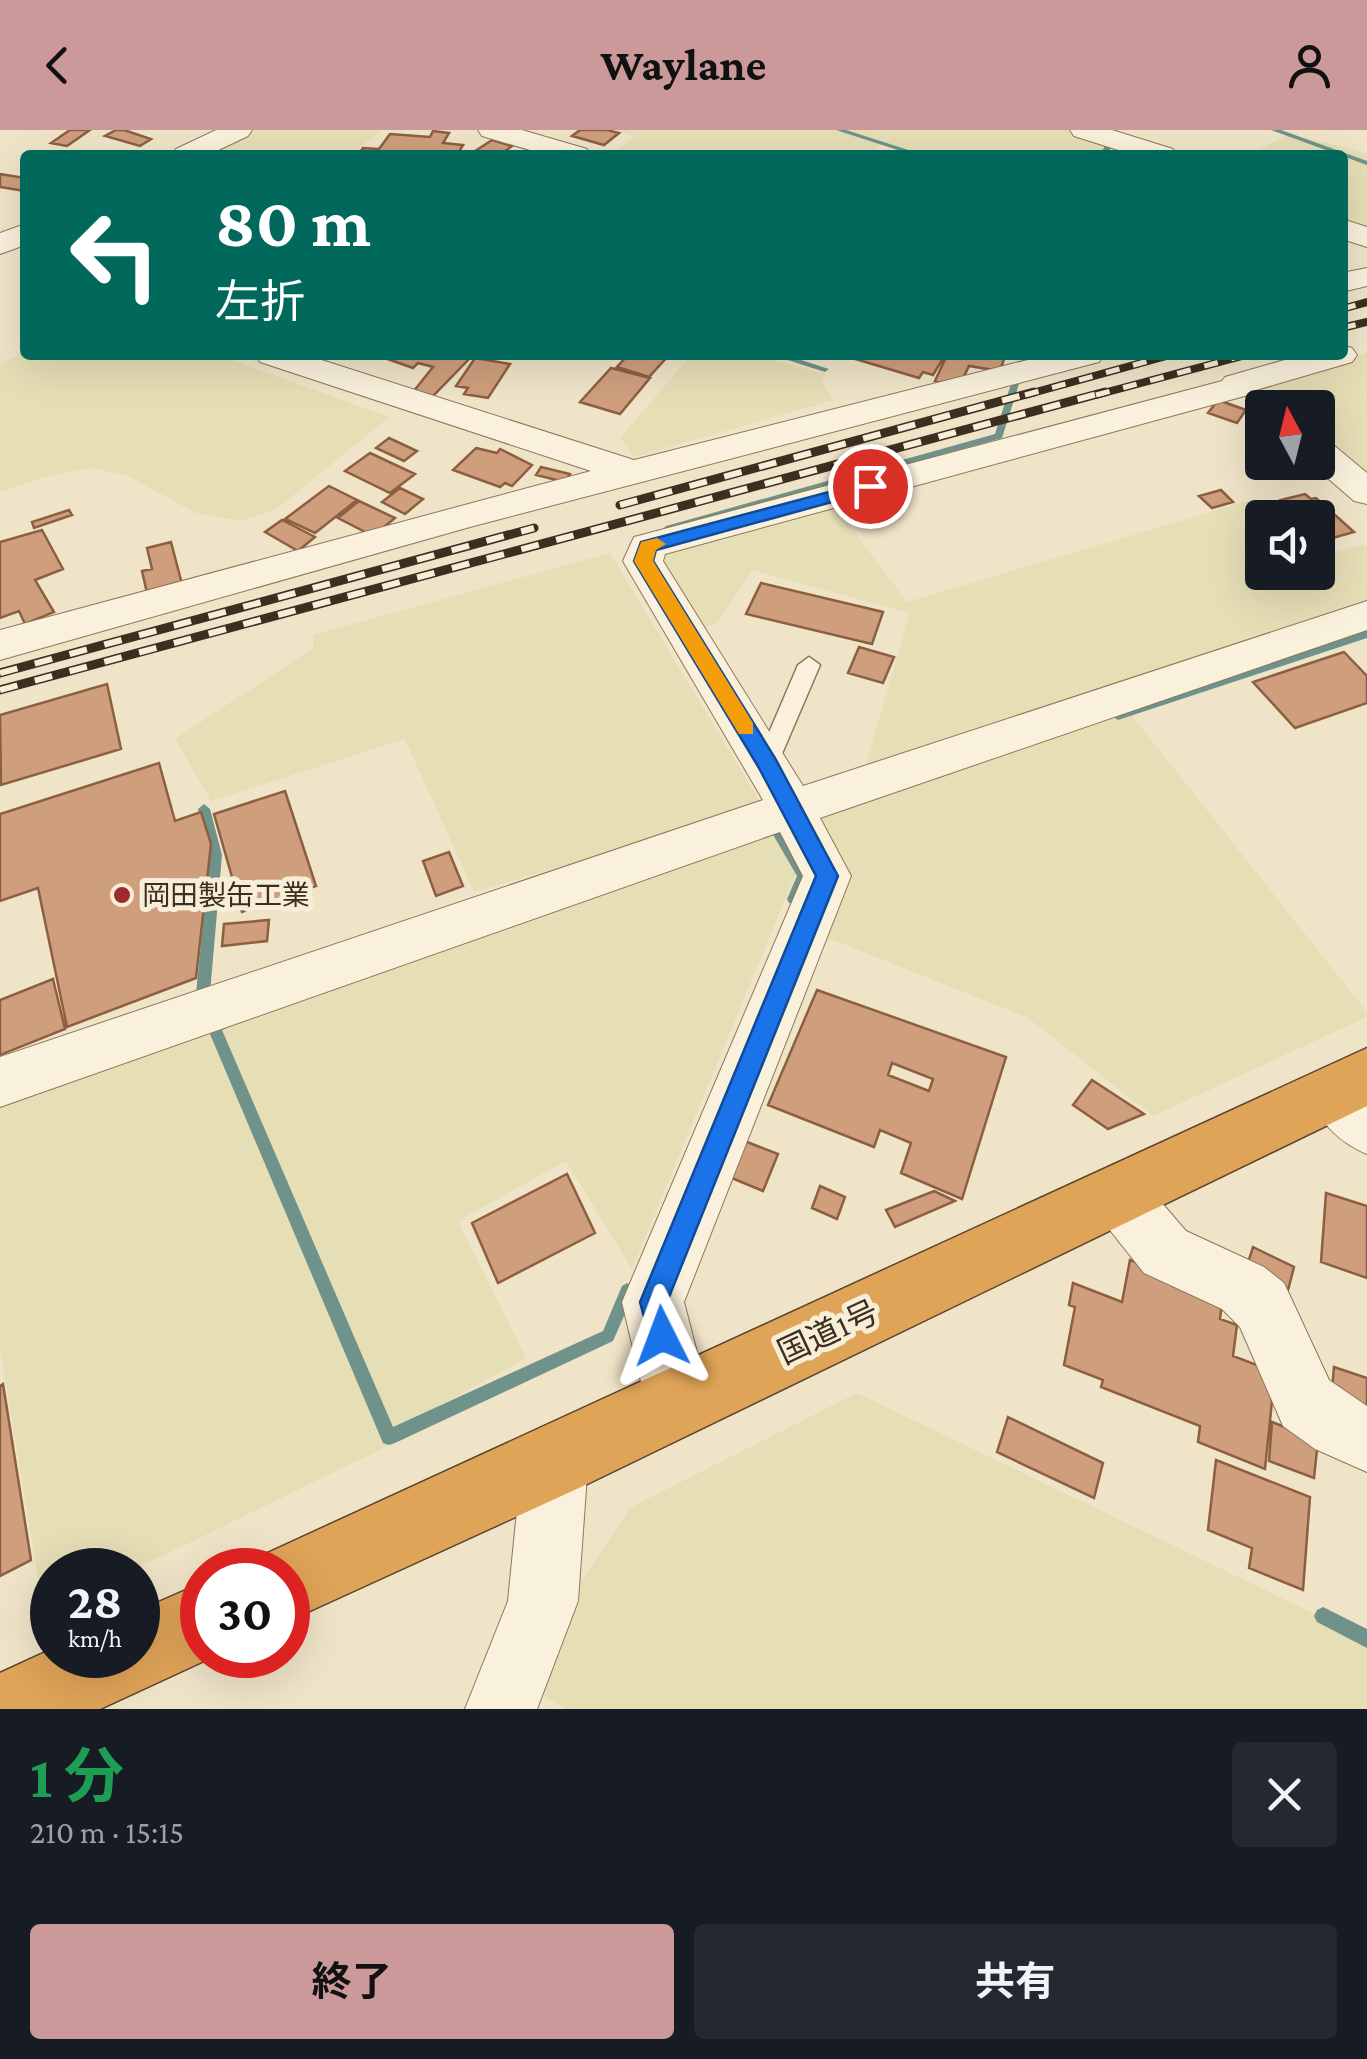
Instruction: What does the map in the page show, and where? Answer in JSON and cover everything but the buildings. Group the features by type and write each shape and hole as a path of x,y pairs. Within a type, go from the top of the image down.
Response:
{"highway":[{"name":"国道1号","path":"310,1573 1117,1194 1356,1098"},
{"path":"11,1709 79,1678"}],"street":[{"path":"196,150 238,130"},
{"path":"492,130 560,150"},
{"path":"1084,130 1149,150"},
{"path":"4,260 20,239"},
{"path":"287,360 631,472"},
{"path":"0,645 631,472 1068,360"},
{"path":"678,1403 654,1302 827,876 767,763 644,561 648,546 1324,360"},
{"path":"1335,465 1367,492"},
{"path":"0,1082 791,808 1367,615"},
{"path":"1117,1194 1165,1252 1243,1288 1262,1305 1306,1403 1338,1426 1367,1440"},
{"path":"500,1709 543,1601 555,1461"}],"lane":[{"path":"767,763 808,665"}],"shaded area":[{"path":"250,130 380,132 357,150 210,150"},
{"path":"614,130 1067,130 1110,142 1106,150 904,150 882,143 874,150 617,150 634,137"},
{"path":"1289,134 1367,153 1367,232 1348,224 1348,150 1259,150"},
{"path":"1367,353 1367,484 1335,458 1335,390 1258,390 1261,383"},
{"path":"20,354 20,360 232,360 389,417 278,508 241,521 196,513 128,476 92,468 48,476 0,492 0,365"},
{"path":"687,360 772,360 826,374 822,382 834,400 634,457 620,438"},
{"path":"1245,502 1245,590 1335,590 1335,552 1363,545 1367,548 1367,607 863,774 910,613 752,570 717,624 695,629 652,560 658,549 833,504 907,602"},
{"path":"610,553 763,807 474,892 405,739 211,801 175,739 313,648 313,635"},
{"path":"1129,712 1367,1012 1367,1017 1153,1116 1028,1018 813,932 807,819"},
{"path":"770,827 796,873 632,1269 566,1161 458,1221 526,1358 403,1426 392,1444 160,1557 160,1548 33,1548 0,1349 0,1096"},
{"path":"857,1393 1367,1639 1367,1709 565,1709 532,1689 581,1581 631,1507"}],"waterway":[{"path":"839,130 904,150"},
{"path":"1274,130 1330,150"},
{"path":"1106,150 1110,142"},
{"path":"1348,156 1367,163"},
{"path":"794,360 825,369"},
{"path":"669,528 999,436 1015,384"},
{"path":"1118,716 1367,634"},
{"path":"203,993 216,855 204,809"},
{"path":"774,826 803,876 793,899"},
{"path":"222,1024 214,1027 389,1437 608,1336 627,1291"},
{"path":"1323,1616 1367,1639"}],"railway":[{"path":"1348,307 1367,302"},
{"path":"1348,327 1367,322"},
{"path":"1025,395 1152,360"},
{"path":"1096,395 1227,360"},
{"path":"620,505 1034,392"},
{"path":"0,690 1105,392"},
{"path":"0,673 534,528"}],"slow traffic":[{"path":"657,544 648,546 644,561 746,729"}],"place":[{"name":"岡田製缶工業","path":"122,895"}],"route":[{"path":"662,1336 654,1302 827,876 767,763 644,561 648,546 870,486"}]}
